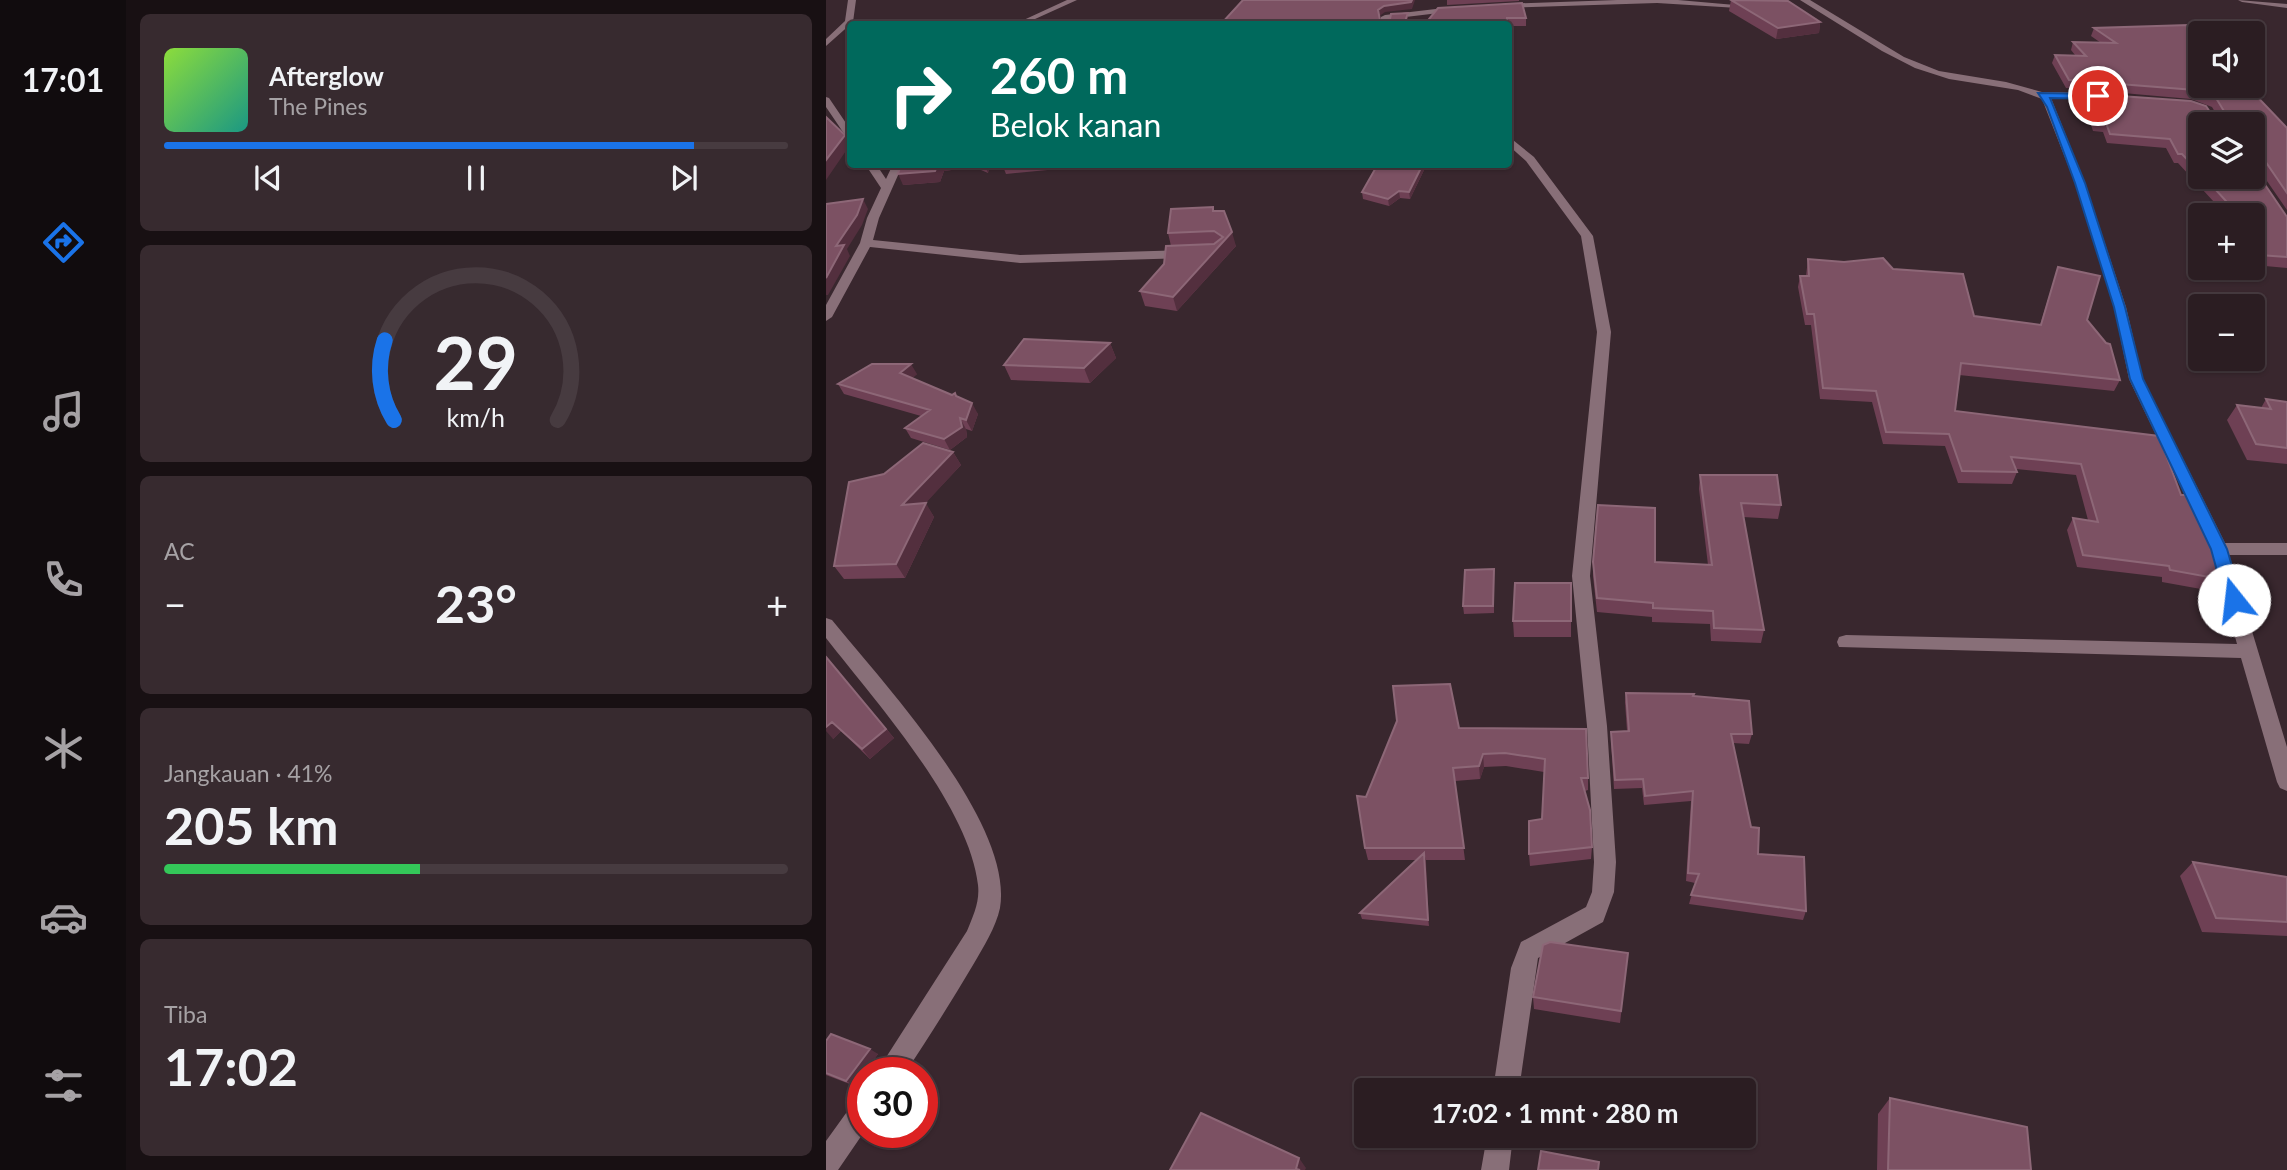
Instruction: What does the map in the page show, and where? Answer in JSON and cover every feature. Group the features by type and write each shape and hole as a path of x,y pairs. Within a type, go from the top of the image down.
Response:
{"street":[{"path":"849,21 852,0"},
{"path":"1026,21 1073,0"},
{"path":"2242,0 2287,6"},
{"path":"1483,7 1657,1 1760,7"},
{"path":"1791,5 1808,2 1891,53 1923,68 2046,97 2080,183 2120,307 2137,379 2219,549 2287,782"},
{"path":"1389,5 1385,21 1425,10 1470,8"},
{"path":"826,33 847,23"},
{"path":"826,44 847,24"},
{"path":"2041,95 2114,97"},
{"path":"826,100 847,132"},
{"path":"1508,1078 1523,968 1529,950 1595,914 1603,892 1605,862 1597,726 1581,576 1604,332 1587,236 1530,159 1512,143"},
{"path":"873,168 886,187"},
{"path":"826,317 866,243 886,187 896,168"},
{"path":"866,243 1020,259 1205,253"},
{"path":"2219,549 2287,550"},
{"path":"826,625 917,739 975,828 990,886 988,910 975,939 932,1011 900,1057"},
{"path":"1846,642 2248,651"},
{"path":"826,1164 847,1134"},
{"path":"1495,1170 1498,1148"}],"building":[{"path":"1243,0 1412,0 1384,6 1378,10 1380,20 1390,19 1391,14 1408,13 1405,21 1224,21"},
{"path":"1731,0 1788,1 1820,22 1778,28"},
{"path":"1522,3 1526,18 1507,18 1507,21 1427,21 1438,8"},
{"path":"2188,25 2188,89 2069,80 2055,55 2086,56 2073,42 2116,43 2094,28"},
{"path":"2076,93 2191,101 2206,106 2210,112 2188,112 2188,160 2182,154 2178,154 2170,139 2110,134 2106,123 2096,122 2092,110 2088,110"},
{"path":"2216,98 2258,98 2287,128 2287,193 2265,161 2265,112 2225,112"},
{"path":"826,117 845,135 826,160"},
{"path":"900,168 936,168 935,171 898,174"},
{"path":"1376,168 1421,168 1409,192 1399,191 1388,199 1362,192"},
{"path":"2265,185 2287,217 2287,257 2265,255 2265,203 2228,203 2215,189 2265,189"},
{"path":"863,199 857,215 836,246 844,245 826,278 826,204"},
{"path":"1213,207 1213,211 1224,211 1232,232 1173,297 1140,291 1164,264 1166,246 1214,244 1223,237 1214,231 1168,233 1171,209"},
{"path":"1883,258 1893,269 1963,274 1974,316 2041,325 2058,267 2100,276 2087,320 2106,343 2110,344 2120,380 1961,363 1955,411 2159,436 2181,495 2192,495 2202,516 2205,516 2220,579 2170,570 2169,566 2083,555 2073,518 2098,522 2081,464 2011,457 2017,472 1962,471 1949,434 1886,432 1876,391 1823,388 1814,314 1807,314 1800,276 1809,276 1808,259 1844,262"},
{"path":"1024,339 1110,343 1084,368 1004,365"},
{"path":"872,364 911,364 900,373 952,395 955,393 972,403 966,420 960,418 962,427 944,439 905,428 930,410 838,384"},
{"path":"2266,399 2287,402 2287,448 2256,444 2237,405 2271,409"},
{"path":"923,443 953,452 902,505 926,503 896,564 834,566 849,482 884,474"},
{"path":"1700,475 1777,475 1781,505 1741,503 1764,630 1714,628 1713,611 1653,608 1653,603 1597,598 1593,562 1598,505 1655,508 1655,562 1712,565"},
{"path":"1494,569 1493,606 1463,606 1465,570"},
{"path":"1515,583 1571,583 1571,621 1513,621"},
{"path":"826,657 886,729 862,749 832,722 826,727"},
{"path":"1450,684 1459,728 1586,729 1588,778 1581,778 1590,810 1592,847 1529,854 1529,821 1542,819 1545,759 1505,753 1483,754 1479,766 1453,768 1464,848 1365,848 1357,796 1366,797 1397,721 1393,686"},
{"path":"1626,693 1694,694 1693,696 1749,701 1752,734 1731,734 1751,827 1759,828 1758,854 1804,857 1806,911 1691,895 1699,874 1688,873 1693,791 1645,796 1643,779 1615,780 1611,732 1629,731"},
{"path":"1424,853 1428,920 1360,913"},
{"path":"2193,862 2287,877 2287,922 2216,918"},
{"path":"1550,942 1628,953 1621,1011 1533,997 1543,945"},
{"path":"831,1034 870,1049 864,1057 847,1057 846,1081 826,1073 826,1041"},
{"path":"1890,1098 2027,1127 2031,1170 1888,1170"},
{"path":"1201,1113 1299,1158 1296,1169 1300,1170 1170,1170"},
{"path":"1541,1151 1599,1162 1598,1170 1538,1170"}],"route":[{"path":"2098,96 2041,95 2046,97 2051,107 2080,183 2120,307 2137,379 2219,549 2234,600"}]}
